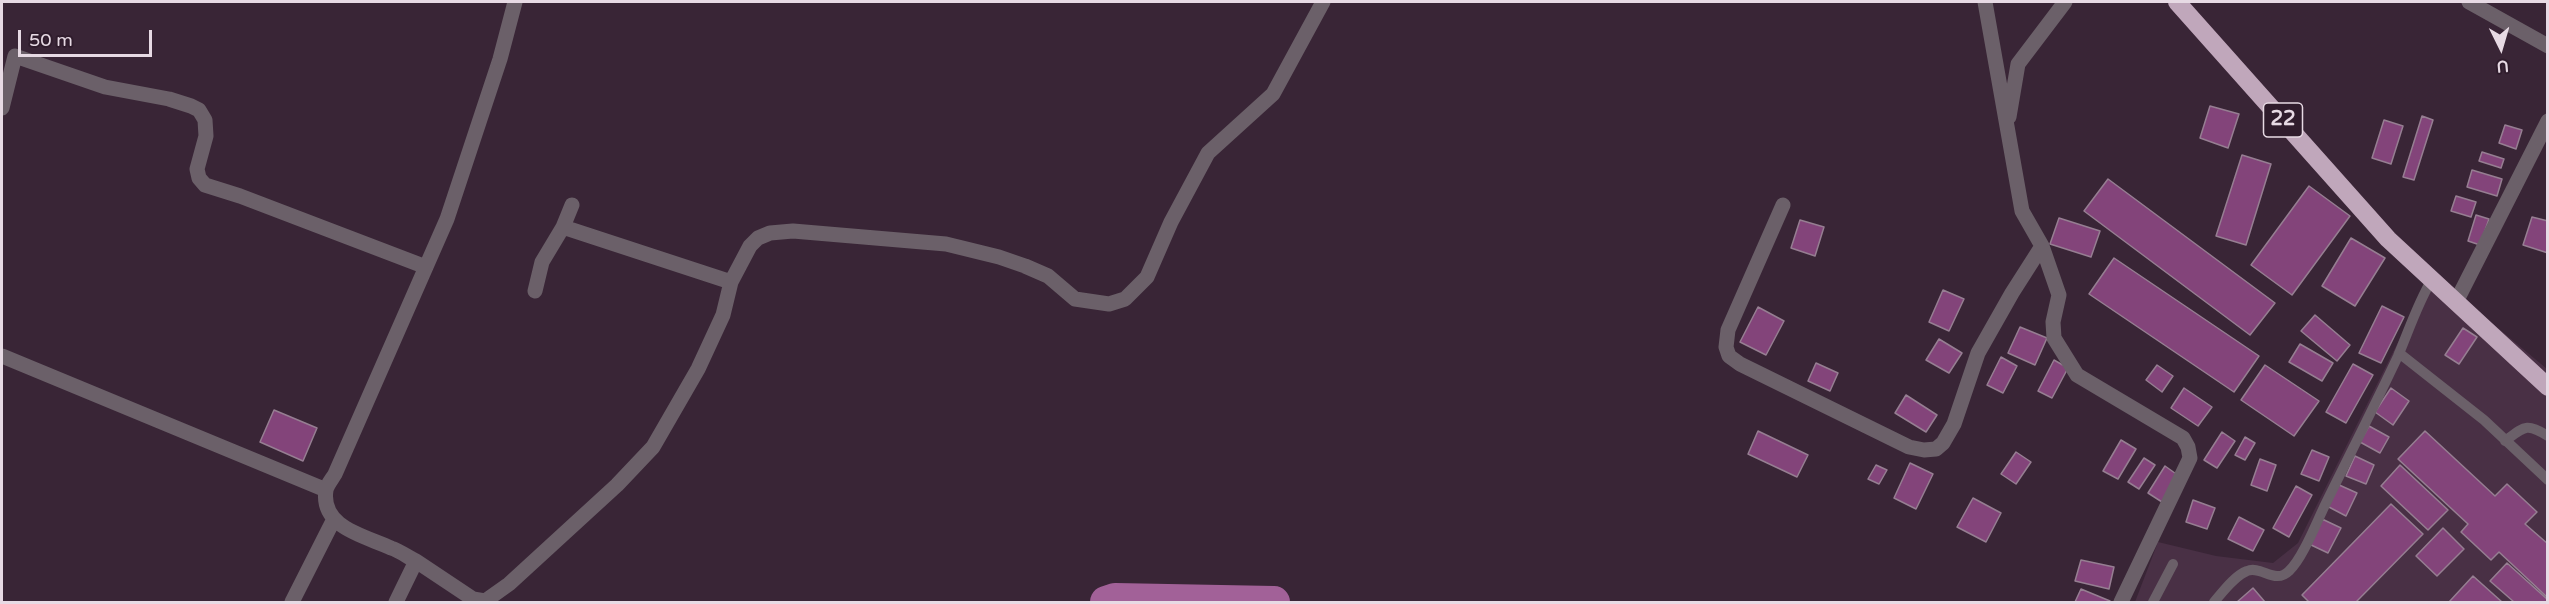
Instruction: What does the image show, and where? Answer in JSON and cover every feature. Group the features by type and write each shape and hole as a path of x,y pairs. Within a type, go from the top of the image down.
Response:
{"highway":[{"name":"22","path":"2177,2 2388,239 2547,387"}],"street":[{"path":"515,2 500,59 454,198 426,267 326,490 328,508 334,519 353,534 391,548 416,561 473,599 486,602 515,579 617,485 653,447 698,369 723,315 731,282 750,246 758,238 770,233 793,231 946,244 1026,266 1048,276 1075,299 1109,304 1125,299 1147,277 1172,222 1208,153 1273,94 1323,2"},
{"path":"1985,2 2022,211 2042,246 2060,295 2053,322 2054,338 2077,375 2183,438 2188,447 2190,458 2121,603"},
{"path":"2007,131 2012,86 2018,64 2065,2"},
{"path":"2469,2 2547,46"},
{"path":"2,108 8,54 105,87 169,99 191,106 199,110 205,120 206,136 197,169 199,178 205,185 240,196 426,267"},
{"path":"2456,302 2547,120"},
{"path":"535,291 542,262 563,227 572,205"},
{"path":"1783,205 1728,330 1726,347 1729,356 1858,423 1909,447 1924,450 1935,448 1943,442 1954,424 1978,353 2042,246"},
{"path":"563,227 731,282"},
{"path":"2,357 326,490"},
{"path":"292,603 334,519"},
{"path":"396,603 416,561"}],"lane":[{"path":"2214,603 2227,587 2247,571 2258,571 2270,577 2289,573 2399,353 2418,303 2431,281"},
{"path":"2399,353 2484,420 2547,480"},
{"path":"2505,441 2530,426 2547,436"},
{"path":"2152,603 2173,564"}],"shaded area":[{"path":"2425,288 2456,293 2547,369 2547,602 2135,602 2158,542 2216,556 2273,563 2298,543"}],"building":[{"path":"2210,106 2239,114 2228,148 2200,138"},
{"path":"2422,116 2433,120 2414,180 2403,177"},
{"path":"2384,120 2403,126 2391,164 2372,158"},
{"path":"2505,125 2522,130 2516,149 2499,143"},
{"path":"2482,152 2504,159 2501,168 2479,161"},
{"path":"2242,155 2271,164 2246,245 2216,236"},
{"path":"2472,170 2502,179 2497,196 2467,187"},
{"path":"2108,179 2275,303 2250,335 2084,211"},
{"path":"2309,186 2350,216 2292,295 2251,265"},
{"path":"2456,196 2476,202 2471,217 2451,211"},
{"path":"2476,215 2489,219 2480,245 2468,241"},
{"path":"2532,217 2548,221 2548,253 2523,245"},
{"path":"2059,218 2100,231 2091,257 2050,244"},
{"path":"1800,220 1824,227 1815,256 1791,248"},
{"path":"2351,238 2385,258 2355,306 2322,286"},
{"path":"2114,258 2259,356 2234,392 2089,294"},
{"path":"1943,290 1964,299 1949,331 1929,322"},
{"path":"2382,306 2404,317 2381,363 2359,353"},
{"path":"1758,307 1784,321 1766,355 1740,342"},
{"path":"2315,315 2350,345 2337,361 2301,331"},
{"path":"2020,327 2047,338 2035,365 2008,353"},
{"path":"2463,328 2477,337 2459,364 2445,355"},
{"path":"1939,339 1962,353 1949,373 1926,360"},
{"path":"2300,344 2333,363 2322,381 2289,362"},
{"path":"2001,357 2017,366 2003,393 1987,385"},
{"path":"2054,360 2068,368 2052,398 2038,391"},
{"path":"1816,363 1838,373 1830,391 1808,381"},
{"path":"2353,364 2373,375 2346,423 2326,412"},
{"path":"2157,365 2173,376 2162,392 2146,380"},
{"path":"2265,365 2319,401 2294,436 2241,400"},
{"path":"2184,388 2212,407 2198,426 2171,408"},
{"path":"2391,388 2409,401 2393,425 2375,412"},
{"path":"1906,395 1937,415 1926,432 1895,413"},
{"path":"274,410 317,428 303,461 260,442"},
{"path":"2369,426 2389,437 2380,453 2360,442"},
{"path":"1758,431 1808,455 1797,477 1748,454"},
{"path":"2425,431 2495,496 2507,484 2537,512 2525,524 2548,544 2548,598 2499,552 2491,560 2461,532 2468,524 2398,459"},
{"path":"2222,432 2235,441 2217,468 2204,460"},
{"path":"2245,437 2255,443 2245,460 2235,455"},
{"path":"2121,440 2136,449 2118,479 2103,471"},
{"path":"2312,450 2329,457 2319,481 2301,474"},
{"path":"2016,452 2031,462 2016,484 2001,474"},
{"path":"2355,456 2374,465 2366,484 2346,476"},
{"path":"2144,458 2155,465 2139,489 2128,482"},
{"path":"2260,459 2276,465 2267,491 2251,485"},
{"path":"1910,463 1933,474 1916,509 1894,498"},
{"path":"1876,465 1887,470 1879,484 1868,479"},
{"path":"2400,465 2448,510 2428,530 2381,486"},
{"path":"2165,466 2179,476 2162,502 2148,493"},
{"path":"2337,484 2357,493 2346,516 2327,506"},
{"path":"2296,486 2312,495 2289,537 2273,528"},
{"path":"1973,498 2001,513 1986,542 1957,527"},
{"path":"2193,500 2215,508 2207,529 2186,522"},
{"path":"2391,504 2423,534 2356,602 2309,602 2302,595"},
{"path":"2239,517 2264,530 2253,551 2228,539"},
{"path":"2322,519 2341,528 2328,553 2309,544"},
{"path":"2443,528 2464,549 2437,576 2416,556"},
{"path":"2081,560 2114,567 2109,589 2075,581"},
{"path":"2507,563 2548,602 2514,602 2490,581"},
{"path":"2473,576 2502,602 2449,602"},
{"path":"2253,588 2265,602 2237,602"},
{"path":"2081,589 2110,601 2075,602"}],"waterway":[{"path":"1106,602 1115,599 1274,602"}]}
